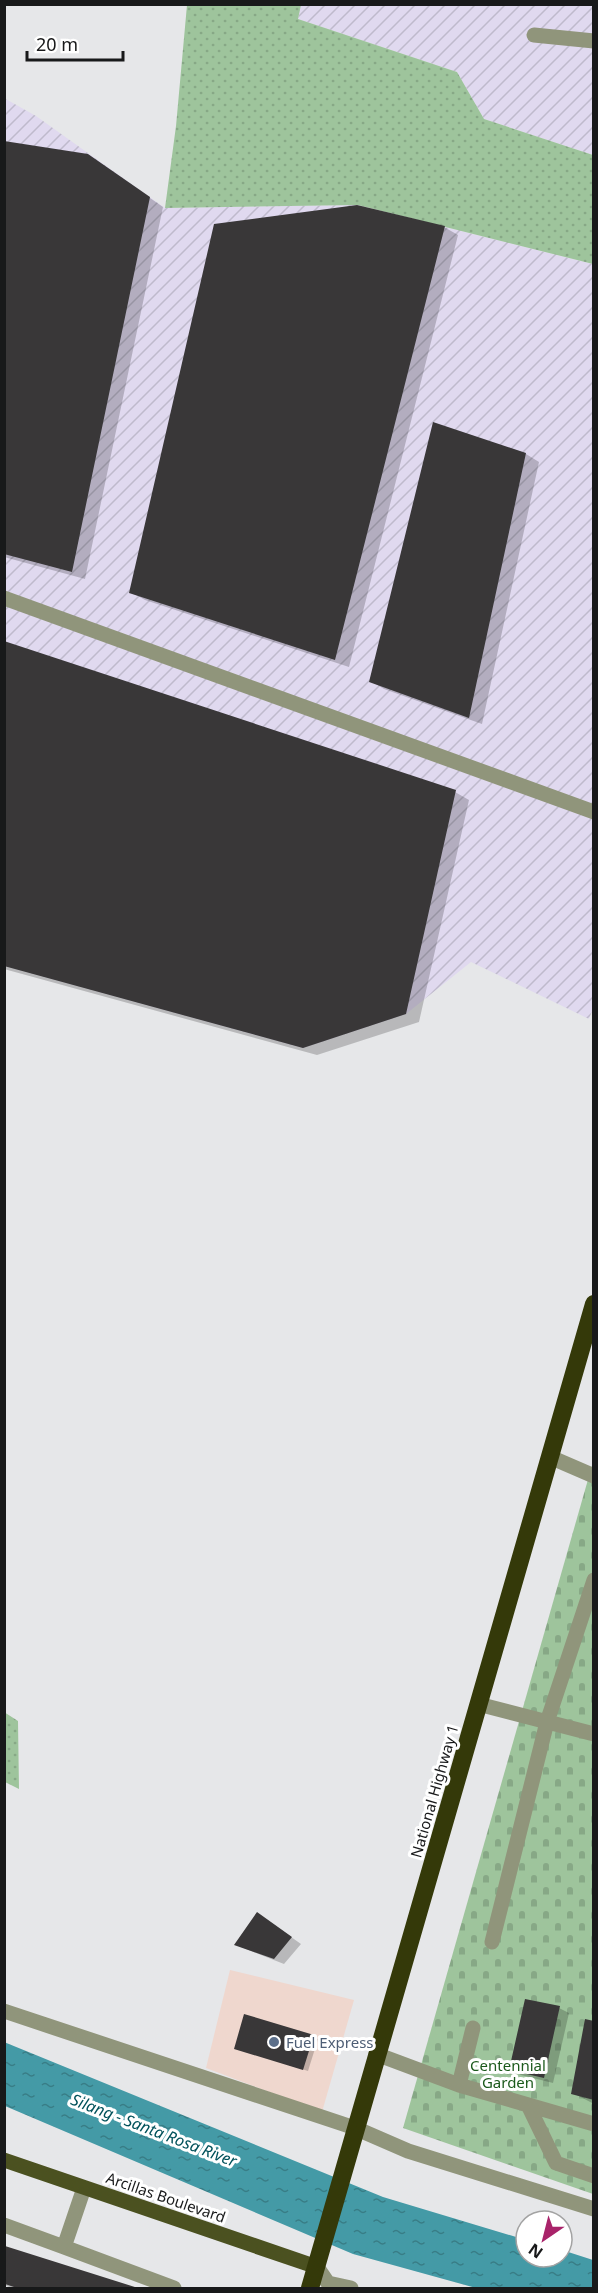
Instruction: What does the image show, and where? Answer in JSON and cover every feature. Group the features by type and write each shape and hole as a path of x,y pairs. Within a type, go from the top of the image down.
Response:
{"highway":[{"name":"National Highway 1","path":"310,2289 594,1305"}],"main road":[{"name":"Arcillas Boulevard","path":"4,2160 317,2267"}],"street":[{"path":"534,34 594,41"},
{"path":"4,598 594,812"},
{"path":"550,1456 594,1476"},
{"path":"492,1942 547,1722 594,1580"},
{"path":"478,1704 594,1734"},
{"path":"4,2010 408,2151 594,2209"},
{"path":"459,2085 472,2028"},
{"path":"376,2055 459,2085 594,2124"},
{"path":"528,2105 556,2163 594,2176"},
{"path":"64,2247 84,2188"},
{"path":"4,2224 174,2289"},
{"path":"317,2267 324,2286 351,2289"}],"shaded area":[{"path":"301,4 593,5 593,155 484,119 457,72 298,19"},
{"path":"4,98 36,116 165,208 357,205 593,264 594,1006 589,1019 471,962 406,1014 303,1048 5,966"},
{"path":"230,1970 354,2000 322,2112 206,2068"}],"green space":[{"path":"187,5 301,5 298,19 457,72 484,119 593,155 593,264 358,205 165,208 176,126"},
{"name":"Centennial Garden","path":"593,1462 593,2194 403,2128"},
{"path":"4,1712 18,1721 19,1789 5,1782"}],"water":[{"name":"Silang - Santa Rosa River","path":"4,2042 383,2197 514,2236 514,2269 574,2269 574,2254 593,2260 593,2288 476,2288 353,2254 5,2106"}],"building":[{"path":"4,141 88,154 150,197 72,572 4,554"},
{"path":"357,205 445,226 335,660 129,593 214,224"},
{"path":"433,422 526,453 469,718 369,682"},
{"path":"4,641 456,790 406,1014 303,1048 4,966"},
{"path":"257,1912 292,1937 274,1959 234,1945"},
{"path":"525,1999 560,2006 544,2078 509,2070"},
{"name":"Fuel Express","path":"244,2014 314,2035 303,2070 234,2049"},
{"path":"585,2019 594,2021 594,2100 571,2094"},
{"path":"5,2246 138,2288 17,2288 5,2284"}],"place":[{"name":"Fuel Express","path":"274,2042"}]}
